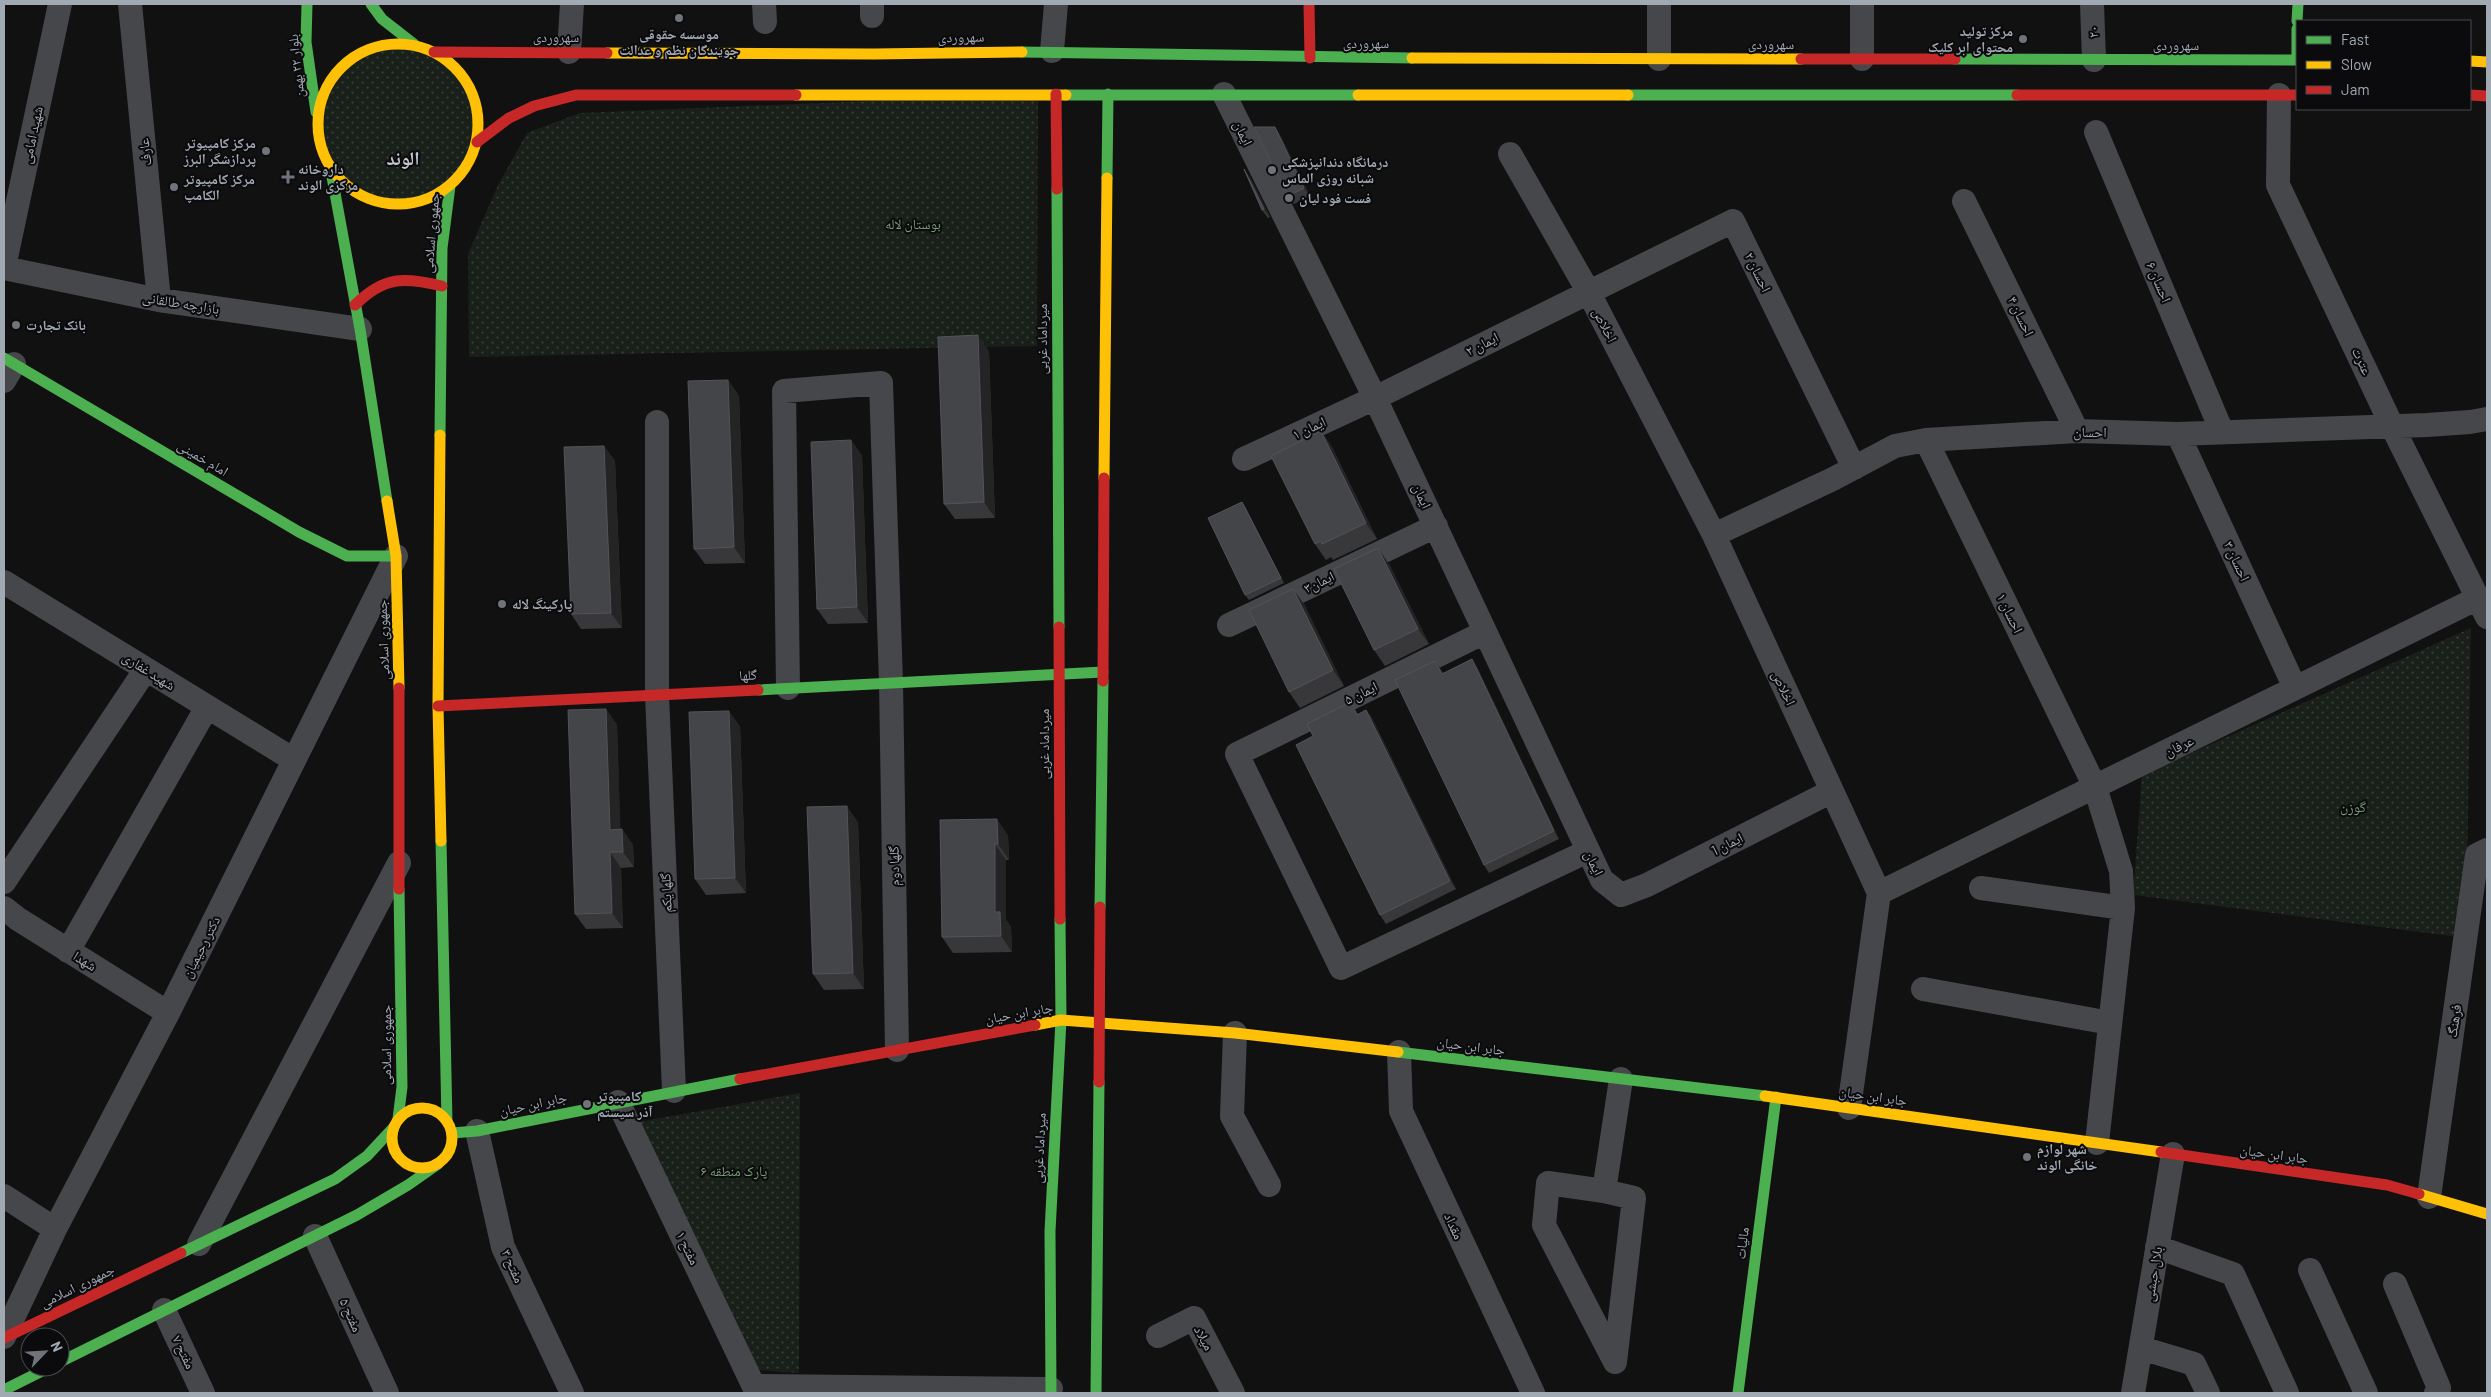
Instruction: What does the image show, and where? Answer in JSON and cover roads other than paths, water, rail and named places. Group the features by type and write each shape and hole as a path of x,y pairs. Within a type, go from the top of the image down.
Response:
{"main road":[{"name":"بلوار ۲۲ بهمن","path":"307,4 306,42 318,125"},
{"path":"371,4 382,19 414,44 434,52 459,70 474,94 479,119 477,142 468,165 450,186 426,200 400,205 371,200 350,188 330,166 322,150 318,125 323,95 331,79 345,63 368,49 390,43 414,44"},
{"path":"1309,4 1310,58"},
{"path":"2297,20 2298,4"},
{"name":"سهروردی","path":"434,52 799,53 1052,51 1310,58 2296,60"},
{"path":"798,70 799,53"},
{"path":"2471,61 2487,62"},
{"path":"477,142 508,118 534,106 576,95 798,90 1056,94 2288,95"},
{"name":"میرداماد غربی","path":"1051,1391 1050,1231 1061,1020 1056,94"},
{"path":"1096,1393 1101,1024 1108,94"},
{"path":"2471,95 2487,96"},
{"name":"جمهوری اسلامی","path":"4,1337 335,1179 369,1157 381,1145 396,1123 402,1087 399,864 400,718 396,556 360,329 330,166"},
{"name":"جمهوری اسلامی","path":"449,1127 438,706 442,248 450,186"},
{"path":"355,305 367,291 385,281 415,279 442,286"},
{"name":"امام خمینی","path":"7,367 299,532 347,556 396,556"},
{"name":"گلها","path":"438,706 1103,672"},
{"name":"جابر ابن حیان","path":"449,1127 477,1131 674,1091 1061,1020 1235,1033 1776,1097 2387,1185 2487,1214"},
{"name":"مالیات","path":"1738,1393 1776,1097"},
{"path":"70,1357 315,1236 382,1200 438,1164 450,1150 449,1127 441,1115 423,1108 414,1109 396,1123 392,1146 402,1162 420,1169 438,1164"},
{"path":"4,1390 30,1377"}],"street":[{"name":"شهید امامی","path":"4,268 60,4"},
{"name":"عارف","path":"130,4 159,300"},
{"path":"569,52 572,4"},
{"path":"1052,51 1056,4"},
{"path":"1659,4 1659,59"},
{"path":"1862,4 1862,59"},
{"name":"۲۰","path":"2092,4 2094,60"},
{"name":"ایمان","path":"1224,94 1375,398 1602,880 1621,895"},
{"name":"عترت","path":"2288,95 2278,185 2392,426 2482,607"},
{"name":"احسان ۶","path":"2096,132 2222,432"},
{"name":"اخلاص","path":"1510,154 1588,291 1714,535 1879,893"},
{"name":"احسان ۴","path":"1964,201 2077,431"},
{"name":"احسان ۲","path":"1588,291 1733,221 1854,468"},
{"name":"بازارچه طالقانی","path":"4,268 159,300 360,329"},
{"name":"ایمان ۲","path":"1375,398 1588,291"},
{"name":"گلها دوم","path":"788,688 784,390 881,383 891,682 897,1050"},
{"name":"ایمان ۱","path":"1244,459 1375,398"},
{"name":"احسان","path":"1714,535 1854,468 1895,446 1926,440 2077,431 2178,434 2392,426 2470,422 2487,419"},
{"name":"گلها یکم","path":"657,422 657,695 674,1091"},
{"name":"احسان ۳","path":"2178,434 2295,688"},
{"name":"احسان ۱","path":"1926,440 2095,787 2121,871 2123,908 2097,1143"},
{"name":"ایمان۳","path":"1229,625 1436,526"},
{"name":"دکتر رحیمیان","path":"4,1337 55,1229 168,1013 396,556"},
{"name":"شهید غفاری","path":"4,582 294,760"},
{"name":"عرفان","path":"1879,893 2295,688 2482,607"},
{"name":"ایمان ۵","path":"1485,632 1237,754 1341,968 1588,851"},
{"path":"4,882 146,669"},
{"path":"68,951 207,707"},
{"name":"ایمان 1","path":"1621,895 1647,885 1832,791"},
{"name":"فرهنگ","path":"2429,1197 2477,855 2487,850"},
{"path":"199,1244 399,864"},
{"path":"1981,888 2123,908"},
{"path":"1850,1108 1879,893"},
{"name":"شهدا","path":"4,908 68,951 168,1013"},
{"path":"1922,989 2110,1023"},
{"path":"1235,1033 1232,1116 1269,1185"},
{"name":"مقداد","path":"1399,1052 1400,1111 1533,1393"},
{"path":"1604,1191 1621,1079"},
{"name":"مفتح ۱","path":"618,1102 756,1390"},
{"name":"مفتح ۳","path":"477,1131 503,1247 572,1393"},
{"name":"بلال حبشی","path":"2133,1393 2173,1154"},
{"path":"1548,1183 1604,1191 1634,1198 1614,1362 1544,1225 1548,1183"},
{"path":"4,1196 55,1229"},
{"path":"4,1217 27,1211"},
{"name":"مفتح ۵","path":"315,1236 387,1393"},
{"path":"2157,1247 2233,1274 2287,1393"},
{"path":"2310,1270 2366,1393"},
{"path":"2395,1284 2439,1388 2436,1393"},
{"name":"مفتح ۷","path":"164,1310 203,1393"},
{"name":"میلاد","path":"1158,1336 1194,1318 1233,1393"},
{"path":"2141,1348 2194,1364 2208,1393"},
{"path":"756,1390 1051,1391"}],"place":[{"name":"موسسه حقوقی جویندگان نظم و عدالت","path":"679,18"},
{"name":"مرکز تولید محتوای ابر کلیک","path":"2023,39"},
{"name":"مرکز کامپیوتر پردازشگر البرز","path":"266,151"},
{"name":"درمانگاه دندان‍‍پزشکی شبانه روزی الماس","path":"1272,170"},
{"name":"داروخانه مرکزی الوند","path":"288,177"},
{"name":"مرکز کامپیوتر الکامپ","path":"174,187"},
{"name":"فست فود لیان","path":"1289,198"},
{"name":"بانک تجارت","path":"16,325"},
{"name":"پارکینگ لاله","path":"502,604"},
{"name":"کامپیوتر آذر سیستم","path":"587,1104"},
{"name":"شهر لوازم خانگی الوند","path":"2027,1157"}],"district":[{"name":"الوند","path":"403,158"}],"park label":[{"name":"بوستان لاله","path":"913,224"},
{"name":"گوزن","path":"2353,807"},
{"name":"پارک منطقه ۶","path":"734,1171"}]}
